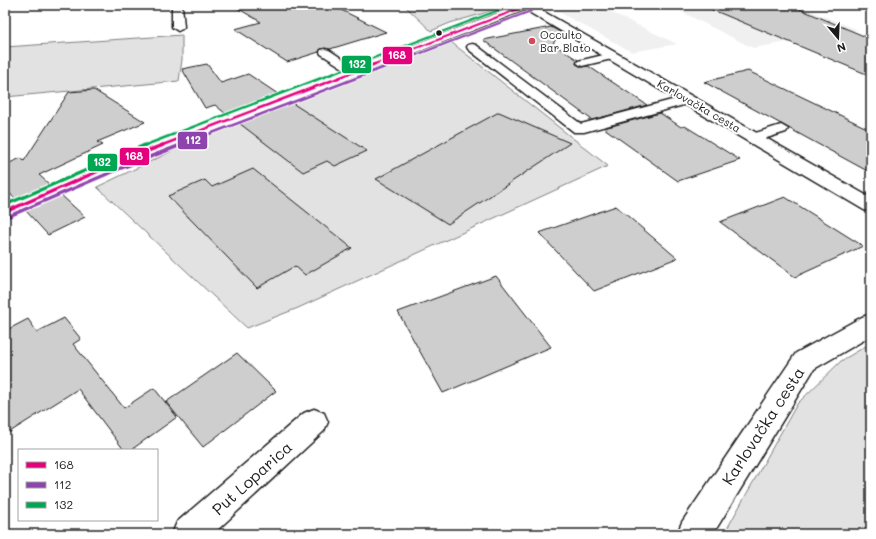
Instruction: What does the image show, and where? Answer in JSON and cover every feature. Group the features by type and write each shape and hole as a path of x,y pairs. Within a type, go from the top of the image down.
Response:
{"street":[{"path":"177,5 178,27"},
{"name":"Karlovačka cesta","path":"5,212 119,162 528,6 871,206"},
{"name":"Karlovačka cesta","path":"694,534 805,361 871,324"},
{"name":"Put Loparica","path":"189,534 314,422"}],"lane":[{"path":"472,47 579,129 687,100"},
{"path":"325,52 355,71"},
{"path":"582,63 612,56"},
{"path":"754,138 781,129"}],"shaded area":[{"path":"404,5 512,5 450,23 431,31"},
{"path":"546,5 596,5 677,44 632,52"},
{"path":"668,5 796,5 858,30 753,48"},
{"path":"182,35 182,60 179,81 5,97 5,47"},
{"path":"451,42 608,166 298,308 247,328 97,187 189,143"},
{"path":"871,343 871,534 724,534 797,404 841,361"}],"building":[{"path":"232,5 331,5 386,32 330,49 321,49 319,52 287,62 235,29 261,22"},
{"path":"701,5 790,5 871,39 871,76"},
{"path":"551,27 560,32 553,44 578,60 576,64 582,67 588,66 647,105 592,120 483,40"},
{"path":"207,64 221,83 248,74 278,94 226,114 215,105 205,108 182,69"},
{"path":"748,71 871,130 871,173 704,82"},
{"path":"94,90 145,122 97,142 103,145 39,175 49,184 15,199 7,190 5,191 5,165 21,158 24,161 69,92"},
{"path":"292,103 367,151 335,166 327,161 303,172 239,123"},
{"path":"499,112 570,143 448,224 376,179"},
{"path":"660,113 681,127 685,126 740,160 678,181 604,128"},
{"path":"253,169 352,248 305,275 295,266 257,288 168,196 205,180 212,187"},
{"path":"61,195 85,217 48,235 26,211"},
{"path":"785,197 863,246 795,277 720,222"},
{"path":"616,206 677,258 594,291 539,233"},
{"path":"496,276 551,347 443,393 398,312"},
{"path":"64,318 81,339 73,344 124,408 154,388 177,417 132,449 123,449 78,389 5,435 5,331 28,319 37,332"},
{"path":"237,353 276,391 203,447 166,402"}],"transit line":[{"name":"132","path":"5,205 117,156 512,5"},
{"name":"168","path":"5,212 119,162 529,5"},
{"name":"112","path":"7,217 121,168 531,11"}],"place":[{"name":"Occulto Bar Blato","path":"532,41"}]}
